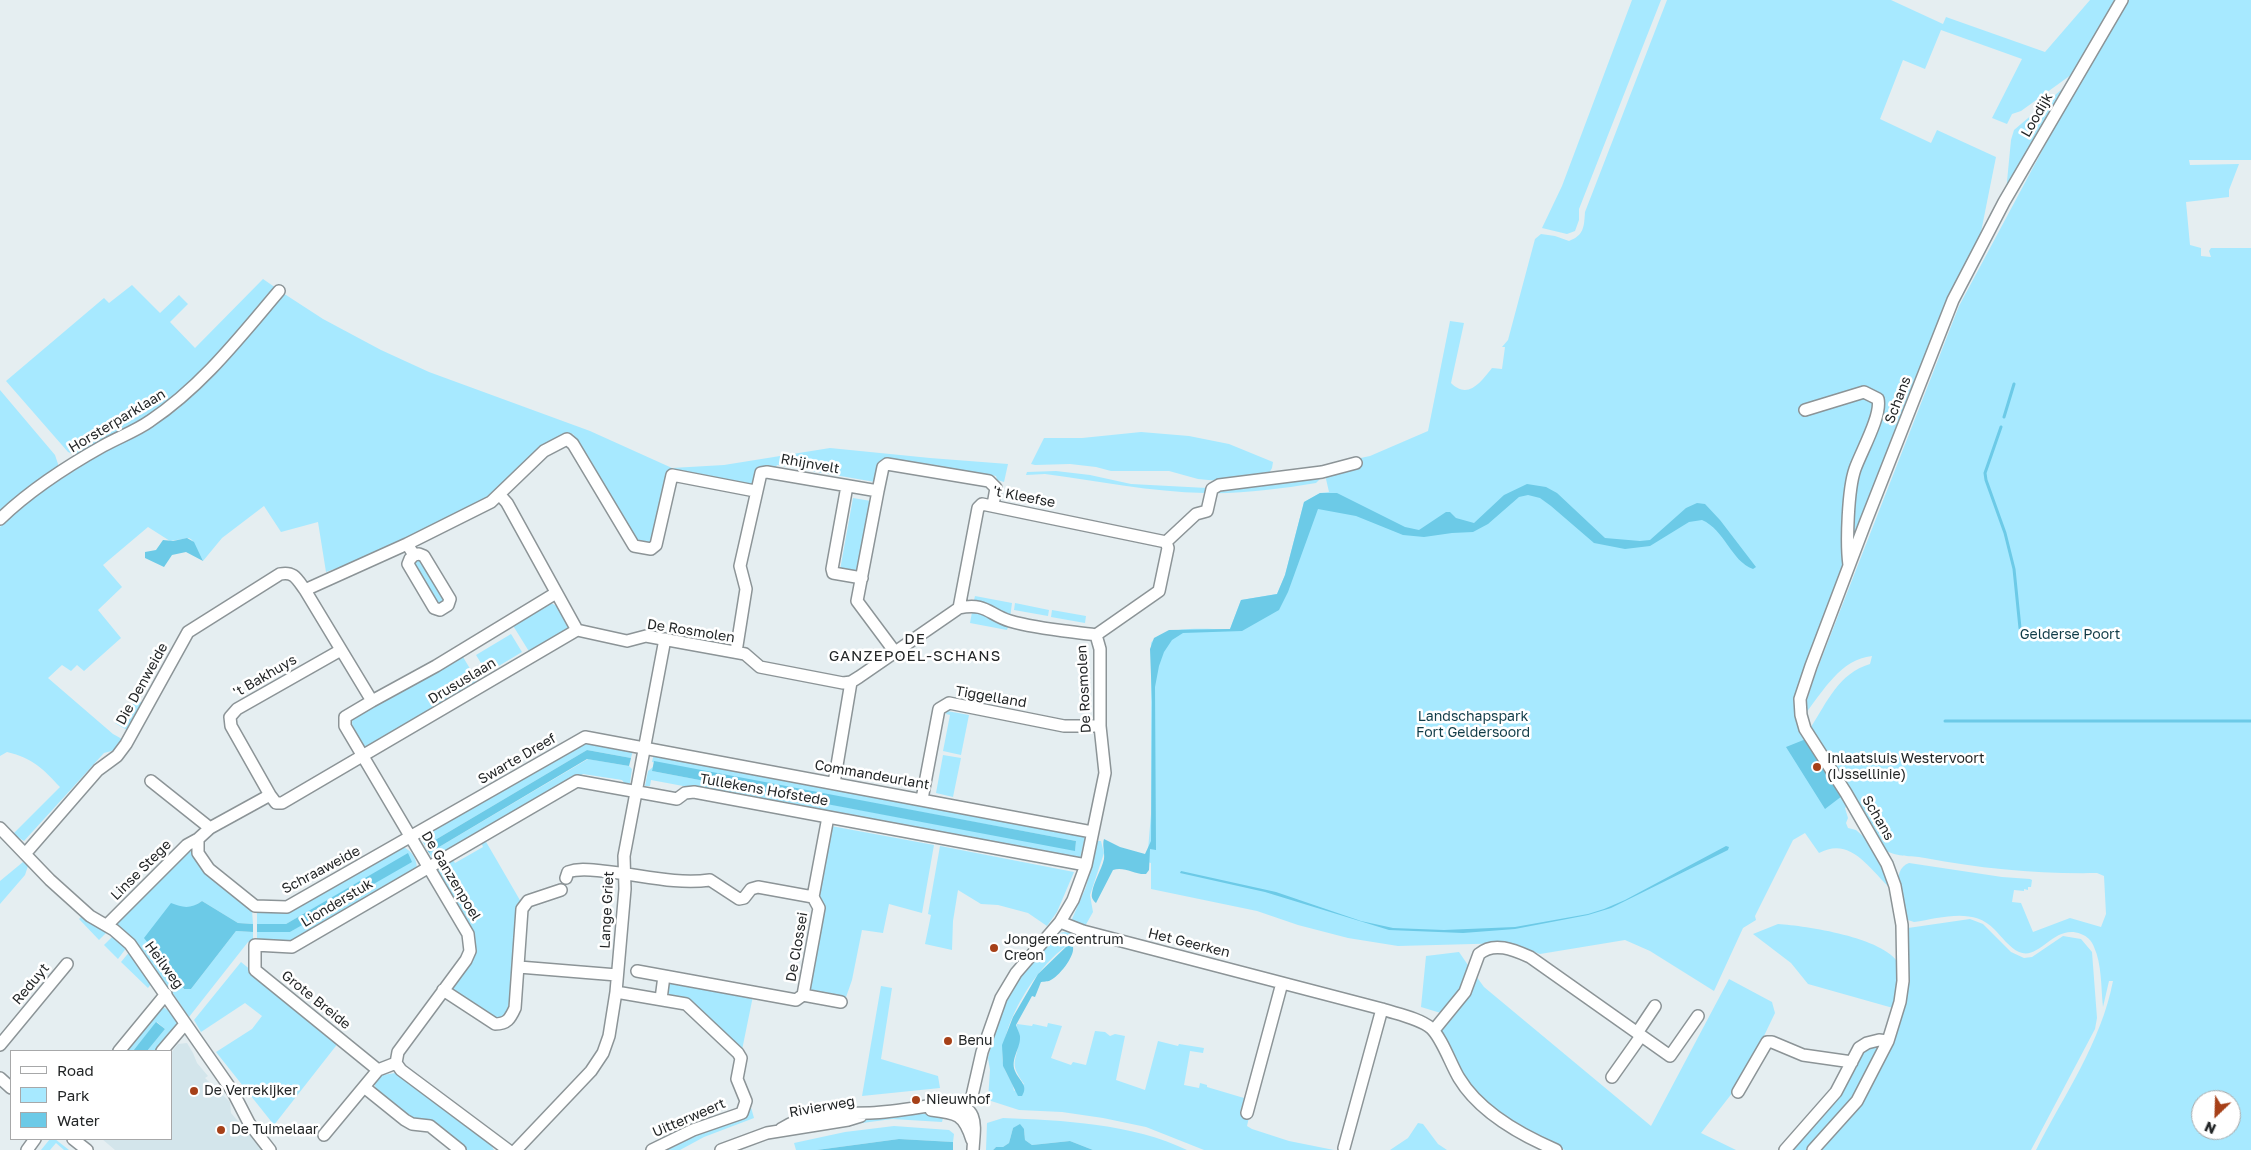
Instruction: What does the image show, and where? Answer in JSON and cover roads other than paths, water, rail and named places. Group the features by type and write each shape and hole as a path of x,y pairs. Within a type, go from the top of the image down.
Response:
{"street":[{"name":"Loodijk","path":"1980,247 2013,185 2122,0"},
{"name":"Schans","path":"1813,1150 1857,1101 1888,1041 1900,1002 1903,981 1902,918 1895,886 1887,864 1846,793 1810,737 1801,715 1800,699 1953,300 1980,247"},
{"name":"Horsterparklaan","path":"0,519 48,481 103,446 149,422 194,388 279,291"},
{"name":"Schans","path":"1806,410 1864,392 1878,399 1878,411 1854,470 1846,547 1850,567"},
{"path":"372,701 305,590 407,544 491,502 544,451 567,439 574,444 634,546 650,549 656,545 672,475 755,490"},
{"path":"1096,635 1159,591 1168,548 1166,542 1196,514 1207,511 1212,489 1219,485 1322,472 1356,463"},
{"path":"895,652 857,601 883,467 887,464 989,481 996,488 993,505"},
{"name":"Rhijnvelt","path":"736,652 746,589 740,566 755,490 761,473 767,472 878,491"},
{"path":"847,486 832,569 833,573 862,578"},
{"path":"500,495 507,502 577,630"},
{"name":"'t Kleefse","path":"959,608 978,508 982,504 1166,542"},
{"path":"407,544 414,555"},
{"path":"414,555 424,556 450,599 444,608 440,610 434,608 412,572 408,564 414,555"},
{"name":"Die Denweide","path":"25,854 98,770 117,756 126,744 188,632 280,574 288,572 294,575 305,590"},
{"name":"Drususlaan","path":"372,701 436,666 556,593"},
{"name":"De Rosmolen","path":"959,608 980,607 988,609 1009,621 1096,635 1100,649 1100,726 1105,773 1086,865 1073,900 1060,922 1016,973 1001,998 982,1052 974,1091 962,1112"},
{"path":"834,783 851,682 959,608"},
{"name":"De Rosmolen","path":"577,630 627,641 646,636 736,652 745,654 760,666 843,683 851,682"},
{"name":"Drususlaan","path":"362,757 577,630"},
{"name":"Lange Griet","path":"516,1150 592,1071 603,1053 609,1036 616,992 625,889 624,856 665,639"},
{"name":"'t Bakhuys","path":"270,796 231,726 230,717 237,709 341,650"},
{"name":"De Ganzenpoel","path":"372,701 345,718 345,726 468,934 470,951 466,960 398,1052 396,1063"},
{"name":"Tiggelland","path":"922,799 939,709 949,703 1064,726 1100,726"},
{"name":"Swarte Dreef","path":"411,838 585,738 645,748"},
{"name":"Commandeurlant","path":"645,748 1092,832"},
{"path":"198,840 210,828 270,796 276,803 282,803 362,757"},
{"name":"Tullekens Hofstede","path":"429,866 487,835 577,781 677,799 685,793 694,792 1086,865"},
{"path":"151,782 210,828"},
{"name":"De Clossei","path":"637,971 796,1000 803,995 819,908 813,897 828,817"},
{"name":"Heilweg","path":"0,828 50,880 90,916 107,926 130,944 233,1092 249,1123 270,1150"},
{"name":"Schraaweide","path":"198,840 198,853 209,869 255,906 288,907 411,838"},
{"name":"Linse Stege","path":"107,926 187,845 198,840"},
{"name":"Lionderstuk","path":"255,945 292,947 429,866"},
{"path":"566,878 568,872 576,869 624,873 691,883 710,880 738,899 744,898 751,889 758,886 813,897"},
{"path":"443,990 495,1024 503,1024 510,1019 515,1008 519,968 519,914 528,901 562,890"},
{"name":"Het Geerken","path":"1060,922 1082,931 1382,1009 1426,1024 1434,1030"},
{"name":"Grote Breide","path":"255,945 255,970 378,1070"},
{"path":"1556,1150 1505,1123 1486,1109 1461,1080 1434,1030 1465,992 1479,954 1496,948 1510,949 1530,957 1670,1056 1698,1016"},
{"name":"Reduyt","path":"0,1045 67,964"},
{"path":"519,968 617,975"},
{"path":"661,999 664,976"},
{"path":"1247,1113 1282,983"},
{"name":"Uitterweert","path":"616,992 686,1004 741,1058 738,1079 746,1101 742,1112 693,1130 652,1150"},
{"path":"120,1050 166,994"},
{"name":"De Clossei","path":"803,995 841,1002"},
{"path":"1612,1077 1655,1006"},
{"path":"1344,1148 1382,1009"},
{"path":"163,1050 185,1024"},
{"path":"1784,1150 1836,1092 1859,1048 1867,1043 1880,1040 1888,1041"},
{"path":"1738,1092 1767,1042 1772,1042 1803,1055 1852,1062"},
{"path":"324,1135 378,1070 396,1063 402,1070 508,1150"},
{"path":"0,1078 10,1087"},
{"path":"364,1087 405,1120 412,1124 430,1126 460,1150"},
{"name":"Rivierweg","path":"721,1150 780,1130 808,1128 848,1120 870,1113 950,1103 962,1112"},
{"path":"962,1112 972,1115 975,1122 973,1147"},
{"path":"74,1140 85,1150"}],"water":[{"path":"1527,484 1546,487 1557,493 1605,538 1650,540 1686,508 1697,503 1705,504 1720,520 1756,567 1753,569 1745,565 1733,553 1717,531 1702,520 1689,522 1650,546 1625,549 1594,543 1540,498 1528,495 1519,497 1488,524 1473,532 1424,537 1403,535 1356,516 1318,509 1288,592 1279,610 1242,631 1183,633 1172,640 1164,652 1155,687 1156,850 1150,849 1149,870 1146,874 1121,869 1113,870 1095,902 1092,898 1092,893 1104,859 1104,839 1120,847 1145,854 1151,841 1152,702 1150,649 1154,638 1169,630 1230,629 1241,600 1277,594 1285,575 1304,502 1320,493 1337,493 1405,527 1419,530 1446,512 1450,512 1456,518 1474,523 1504,495"},
{"path":"187,538 194,542 203,561 186,552 172,555 164,567 145,558 145,552 156,550 163,540 173,541"},
{"path":"1806,739 1842,796 1825,809 1786,747"},
{"path":"587,750 631,758 629,766 587,759 429,853 425,846"},
{"path":"654,761 1076,841 1075,851 652,771"},
{"path":"1726,846 1729,847 1728,850 1611,908 1588,915 1515,929 1463,933 1389,930 1265,892 1180,873 1181,871 1276,892 1361,921 1393,928 1444,930 1515,927 1588,914 1604,909 1625,900"},
{"path":"408,853 412,862 290,932 257,932 257,924 286,924"},
{"path":"202,901 238,923 253,924 253,932 236,931 191,989 184,989 144,938 171,903 187,907"},
{"path":"1068,945 1073,947 1072,956 1069,961 1053,979 1041,982 1035,997 1032,996 1016,1025 1020,1040 1014,1067 1024,1086 1022,1096 1018,1096 1003,1066 1002,1045 1013,1017 1038,974"},
{"path":"156,1022 165,1029 148,1050 134,1050"},
{"path":"1020,1124 1024,1129 1025,1140 1032,1145 1070,1141 1093,1150 993,1150 996,1147 1003,1147 1009,1143 1013,1128"},
{"path":"899,1139 953,1142 953,1150 817,1150"}],"waterway":[{"path":"2004,417 2014,384"},
{"path":"2001,427 1985,473 2005,533 2014,569 2020,628"},
{"path":"1945,721 2251,721"}],"place":[{"name":"Inlaatsluis Westervoort (IJssellinie)","path":"1817,767"},
{"name":"Jongerencentrum Creon","path":"994,948"},
{"name":"Benu","path":"948,1041"},
{"name":"De Verrekijker","path":"194,1091"},
{"name":"Nieuwhof","path":"916,1100"},
{"name":"De Tuimelaar","path":"221,1130"}],"district":[{"name":"DE GANZEPOEL-SCHANS","path":"915,648"}],"park label":[{"name":"Gelderse Poort","path":"2070,635"},
{"name":"Landschapspark Fort Geldersoord","path":"1473,726"}]}
